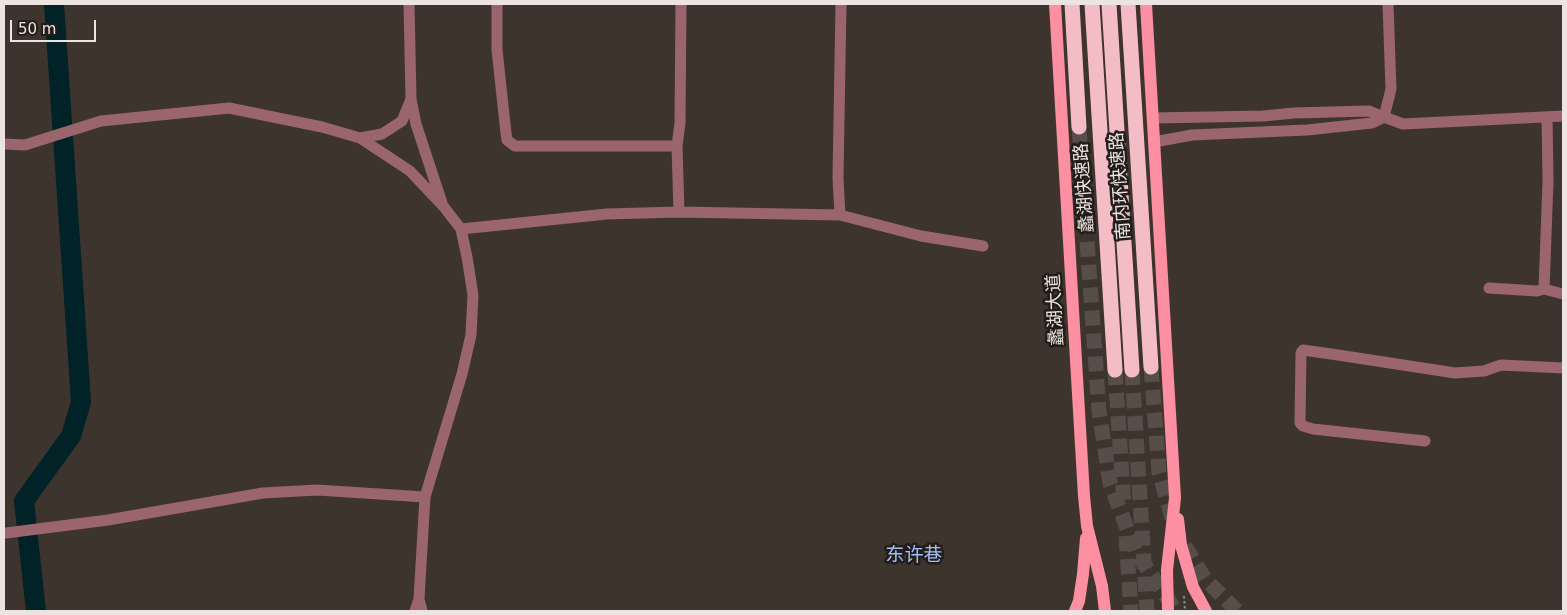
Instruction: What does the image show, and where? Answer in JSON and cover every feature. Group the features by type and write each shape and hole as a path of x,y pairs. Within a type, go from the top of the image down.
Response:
{"highway":[{"path":"1072,4 1080,127"},
{"name":"蠡湖快速路","path":"1092,4 1115,370"},
{"name":"蠡湖快速路","path":"1109,4 1132,370"},
{"name":"南内环快速路","path":"1128,4 1151,367"}],"main road":[{"name":"蠡湖大道","path":"1055,4 1087,526 1102,586 1105,611"},
{"path":"1146,4 1175,498 1181,545 1193,587 1206,611"},
{"path":"1168,611 1167,570 1175,498"},
{"path":"1075,611 1079,601 1083,574 1087,526"}],"street":[{"path":"409,4 411,99 416,124 444,207"},
{"path":"497,4 497,50 507,140 515,146 677,146"},
{"path":"680,4 680,122 677,146 680,212"},
{"path":"840,215 838,168 841,4"},
{"path":"1154,142 1192,135 1307,130 1372,123 1384,117 1391,89 1388,4"},
{"path":"360,138 382,134 402,121 411,99"},
{"path":"4,144 25,145 102,121 229,108 322,127 360,138 410,170 444,207 460,229 473,295 471,335 462,374 426,497 419,599 415,611"},
{"path":"1153,118 1263,116 1294,113 1369,111 1403,124 1563,116"},
{"path":"1544,289 1548,181 1546,117"},
{"path":"460,229 607,214 680,212 840,215 921,236 983,246"},
{"path":"1489,288 1537,291 1544,289 1563,294"},
{"path":"1425,441 1313,429 1303,426 1300,423 1301,353 1303,350 1455,373 1484,371 1501,365 1563,368"},
{"path":"6,533 108,520 263,493 317,490 426,497"},
{"path":"419,599 422,611"}],"waterway":[{"path":"36,611 24,501 71,436 81,402 54,4"}],"tunnel":[{"path":"1079,127 1099,411 1110,483 1136,552 1176,611"},
{"path":"1151,367 1159,472 1176,532 1205,579 1237,611"},
{"path":"1115,370 1124,506"},
{"path":"1132,370 1147,611"},
{"path":"1126,536 1131,611"}],"district":[{"name":"东许巷","path":"914,556"}]}
